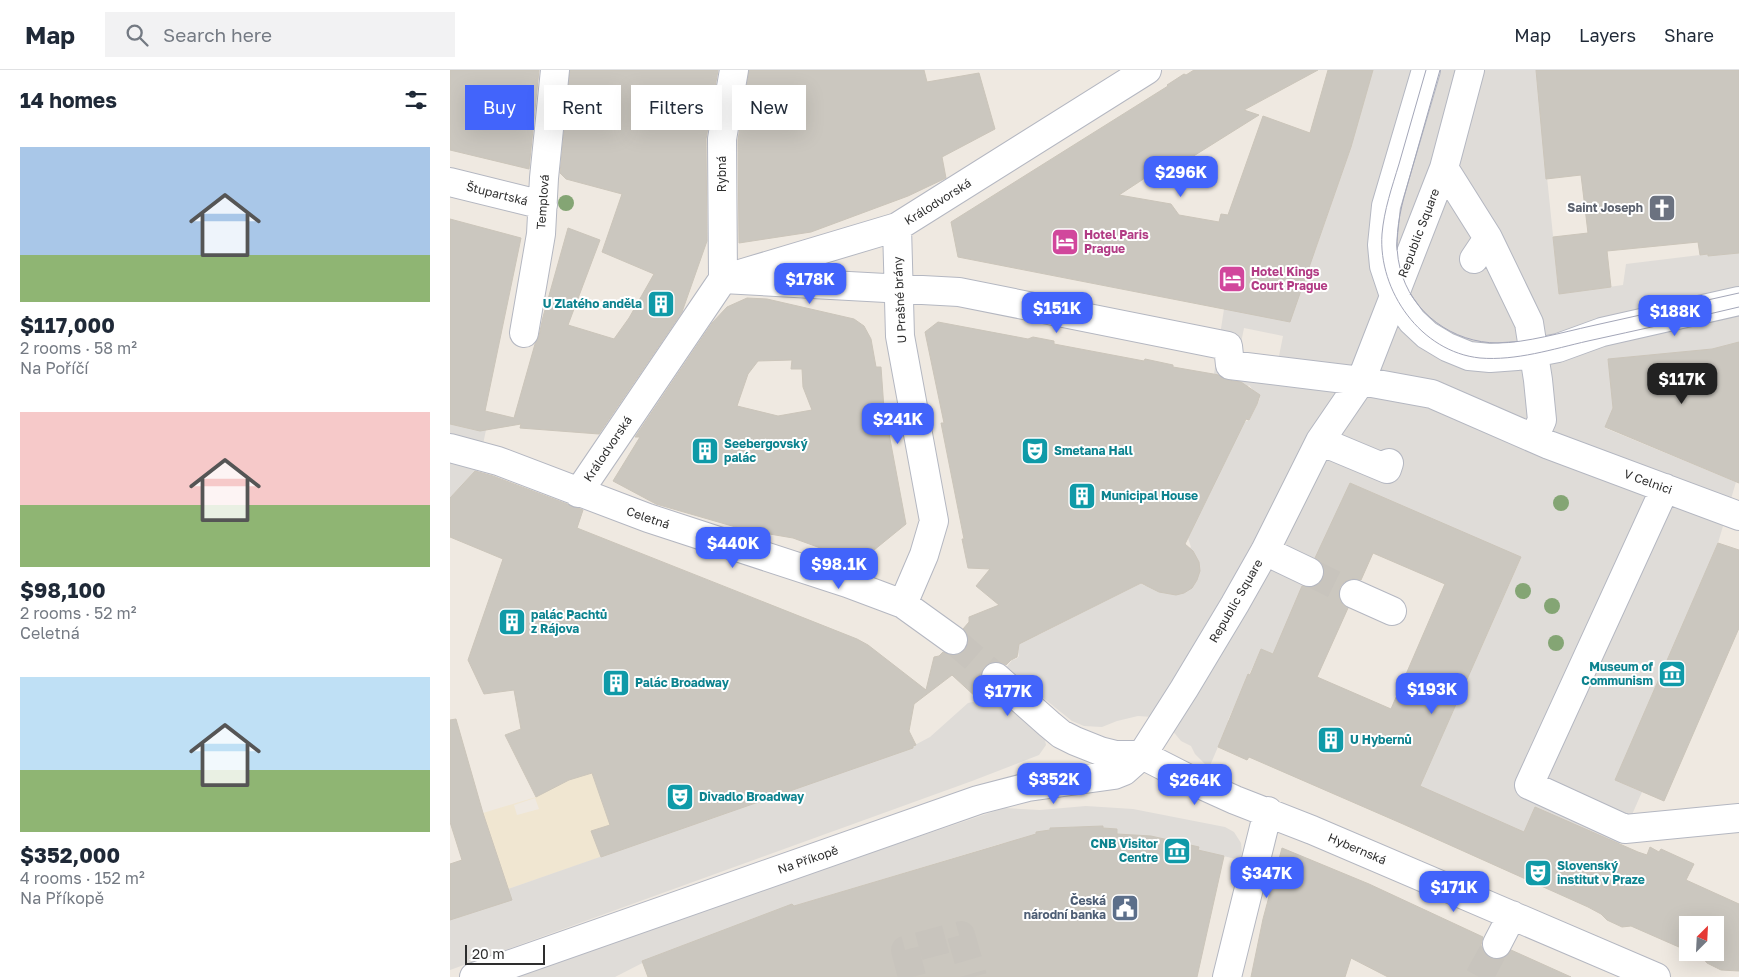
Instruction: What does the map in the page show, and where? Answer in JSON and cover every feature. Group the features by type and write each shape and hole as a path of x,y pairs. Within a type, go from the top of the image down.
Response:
{"street":[{"name":"Templová","path":"524,333 541,234 544,178 555,70"},
{"name":"Rybná","path":"723,279 722,139 734,70"},
{"path":"1038,138 1064,106 1100,88 1111,80 1114,70"},
{"name":"Králodvorská","path":"578,493 723,279 898,227 1146,70"},
{"path":"1426,70 1386,206 1382,233 1384,266 1398,286 1411,295 1428,316 1452,332 1477,341 1533,346 1556,334 1602,332 1739,301"},
{"path":"1398,286 1397,250 1399,216 1440,70"},
{"name":"Republic Square","path":"1142,755 1174,706 1265,551 1320,440 1362,381 1444,168 1470,70"},
{"name":"Republic Square","path":"1444,168 1481,249 1529,323 1545,443"},
{"name":"Štupartská","path":"450,182 543,205"},
{"name":"U Prašné brány","path":"898,227 900,336 934,521 924,555 903,604"},
{"path":"723,279 959,292 1228,346 1230,365 1362,381 1432,394 1545,443"},
{"path":"1320,440 1387,469 1389,463"},
{"name":"V Celnici","path":"1545,443 1739,516"},
{"name":"Celetná","path":"450,448 498,461 578,493 657,521 847,583 903,604 953,640"},
{"path":"1665,488 1529,786 1626,829 1739,818"},
{"path":"1265,551 1309,572"},
{"path":"1354,594 1392,611"},
{"path":"996,677 1061,734 1100,751 1116,755 1142,755"},
{"name":"Hybernská","path":"1142,755 1192,781 1235,800 1268,811 1656,977"},
{"name":"Na Příkopě","path":"474,977 978,800 1028,787 1124,772 1142,755"},
{"path":"1227,977 1268,811"},
{"path":"1497,944 1512,914"}],"shaded area":[{"path":"1373,70 1536,70 1559,294 1623,285 1626,264 1708,254 1708,256 1739,253 1739,342 1712,349 1608,359 1613,408 1605,428 1736,482 1718,543 1615,780 1642,792 1619,844 1524,832 1420,786 1521,558 1350,483 1273,654 1261,649 1228,720 1209,768 1195,754 1191,746 1181,741 1172,730 1152,717 1138,716 1102,727 1084,726 1072,721 1006,668 1012,660 1019,656 1017,649 1014,647 1032,631 1038,635 1141,583 1147,586 1191,547 1188,538 1244,422 1249,420 1260,398 1252,391 1249,385 1247,388 1233,381 1234,378 1227,376 1226,378 1219,374 1214,374 1224,309 1315,251 1351,147","holes":["1244,328 1283,336 1277,366 1238,358"]},
{"path":"450,424 481,431 486,430 478,468 450,498"},
{"path":"990,685 1044,735 1046,745 1039,755 450,970 450,920 511,900 508,889 913,748 913,746 930,737 968,703 982,700 981,694"},
{"path":"592,773 610,825 591,832 601,857 508,889 483,813 536,797 569,780","holes":["535,798 539,809 517,815 514,805"]},
{"path":"1086,806 1133,809 1225,827 1234,832 1241,843 1242,853 1240,860 1198,850 1198,847 1151,836 1117,834 1117,829 1103,828 1103,826 1050,828 1050,830 1036,836 1000,844 794,906 660,954 615,977 502,977 1004,808 1040,810"}],"building":[{"path":"450,70 539,70 534,120 534,85 465,85 465,130 533,130 529,169 450,150"},
{"path":"570,70 718,70 715,85 631,85 631,130 708,130 706,139 707,241 682,312 599,434 520,428 521,424 480,431 450,424 450,219 521,238 485,411 514,418 539,336 568,228 600,240 568,325 614,339 629,318 654,274 602,252 622,194 566,179 560,173 564,130 621,130 621,85 569,85"},
{"path":"749,70 924,70 927,82 979,73 995,129 942,157 946,178 908,196 811,232 739,243 738,140 740,130 806,130 806,85 747,85"},
{"path":"1194,70 1318,70 1244,110 1259,115 1184,162 1173,158 1119,195 1171,204 1179,215 1219,222 1221,214 1228,215 1263,116 1310,133 1328,70 1373,70 1351,147 1290,322 958,257 951,222 1168,86 1184,74 1186,75"},
{"path":"1536,70 1739,70 1739,253 1700,255 1698,242 1607,251 1611,287 1559,294 1553,237 1588,233 1581,175 1546,179"},
{"path":"747,298 767,299 854,319 864,326 871,339 876,367 881,367 885,423 887,423 906,524 863,559 856,561 793,538 746,530 656,504 613,481 640,437 635,437 712,323 727,307","holes":["792,360 791,369 802,369 803,387 812,410 778,416 737,406 748,374 758,361"]},
{"path":"938,322 1028,339 1033,337 1054,341 1054,344 1144,361 1145,359 1173,365 1173,367 1219,375 1228,380 1241,382 1260,395 1249,420 1246,419 1185,544 1193,551 1199,562 1200,571 1192,588 1176,595 1159,592 1141,583 1019,644 1017,657 1006,665 1000,662 992,662 984,667 981,673 981,681 985,689 977,698 952,675 914,704 909,731 916,745 913,748 601,857 591,831 610,825 592,773 569,780 536,797 505,735 521,729 514,690 484,694 468,660 503,559 450,537 450,498 475,471 583,510 577,528 857,639 868,645 926,690 934,657 939,656 943,652 951,655 959,654 966,649 969,641 963,629 969,622 969,617 999,605 976,586 990,569 968,568 941,423 944,423 925,332"},
{"path":"1739,342 1739,483 1605,427 1613,408 1608,359 1712,349"},
{"path":"1350,483 1521,557 1420,786 1524,832 1535,807 1638,852 1647,855 1650,847 1659,852 1661,849 1694,864 1686,880 1739,904 1739,971 1721,970 1705,961 1724,961 1724,916 1679,916 1679,947 1631,926 1622,927 1607,920 1601,914 1588,907 1403,824 1249,757 1247,760 1218,747 1248,674 1250,675 1261,649 1273,654 1302,586 1311,587 1317,585 1323,579 1325,571 1322,564 1315,558","holes":["1373,553 1445,584 1391,709 1317,677 1348,608 1342,604 1339,596 1340,587 1344,582 1352,579 1361,580"]},
{"path":"1718,543 1739,550 1739,628 1664,801 1615,780"},
{"path":"456,719 483,813 512,900 450,920 450,864 462,860 450,822 450,720"},
{"path":"1103,826 1103,828 1117,829 1117,834 1151,836 1199,847 1198,850 1224,856 1197,977 648,977 642,961 792,904 794,906 1036,834 1036,832 1050,830 1050,828"},
{"path":"1282,848 1369,884 1483,937 1481,945 1484,952 1490,958 1498,960 1505,957 1511,950 1571,977 1388,977 1351,958 1345,977 1251,977 1263,919"}],"tunnel":[{"path":"1309,572 1354,594"},
{"path":"953,640 996,677"},
{"path":"912,977 905,950 961,935 973,977"},
{"path":"1479,977 1497,944"}],"tram line":[{"path":"1426,70 1389,199 1382,234 1387,277 1396,297 1407,315 1422,331 1439,344 1459,353 1480,358 1507,358 1548,351 1739,307"},
{"path":"1440,70 1404,197 1397,241 1398,259 1406,284 1424,312 1436,322 1465,338 1481,342 1509,343 1544,337 1739,293"}],"place":[{"name":"Saint Joseph","path":"1662,208"},
{"name":"Hotel Paris Prague","path":"1065,242"},
{"name":"Hotel Kings Court Prague","path":"1232,279"},
{"name":"U Zlatého anděla","path":"661,304"},
{"name":"Seebergovský palác","path":"705,451"},
{"name":"Smetana Hall","path":"1035,451"},
{"name":"Municipal House","path":"1082,496"},
{"name":"palác Pachtů z Rájova","path":"512,622"},
{"name":"Museum of Communism","path":"1672,674"},
{"name":"Palác Broadway","path":"616,683"},
{"name":"U Hybernů","path":"1331,740"},
{"name":"Divadlo Broadway","path":"680,797"},
{"name":"CNB Visitor Centre","path":"1177,851"},
{"name":"Slovenský institut v Praze","path":"1538,873"},
{"name":"Česká národní banka","path":"1125,908"}]}
